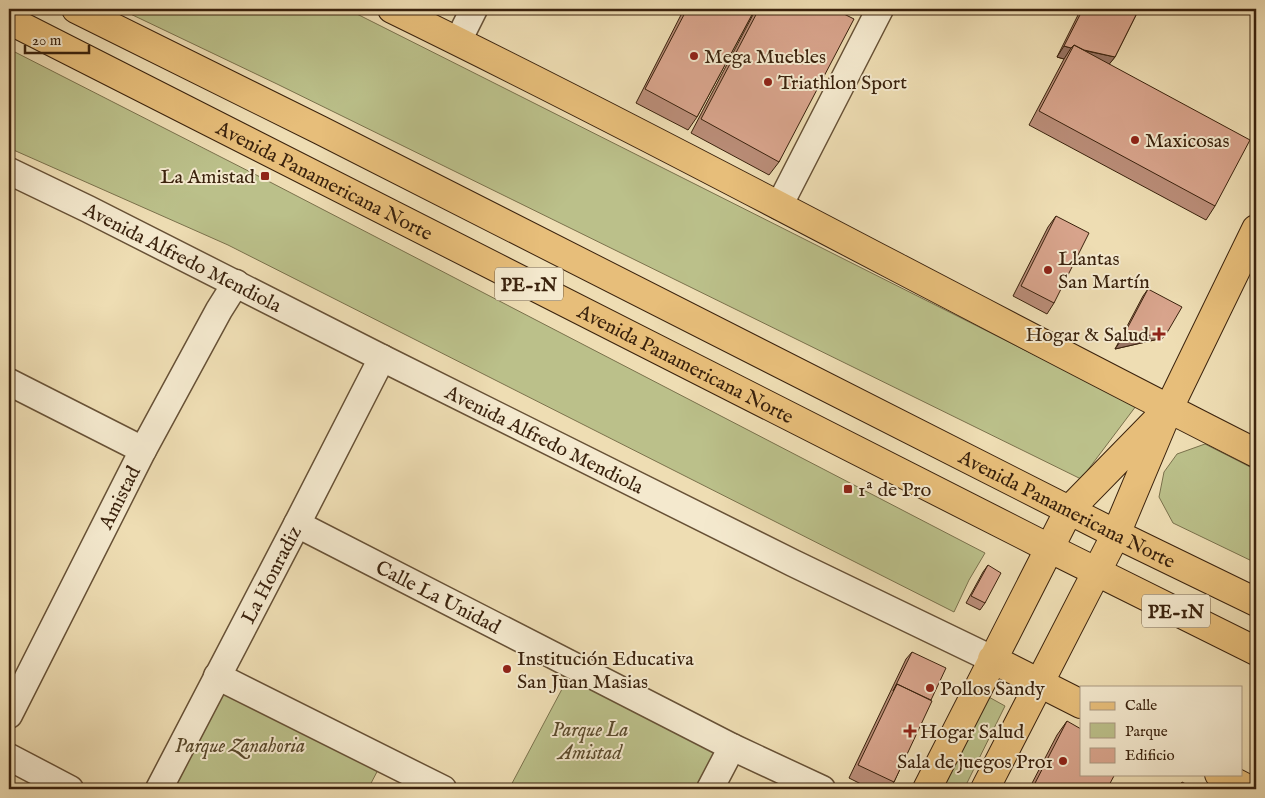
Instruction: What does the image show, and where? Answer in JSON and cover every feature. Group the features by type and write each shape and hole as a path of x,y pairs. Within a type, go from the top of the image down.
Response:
{"main road":[{"name":"Avenida Panamericana Norte","path":"76,9 337,139 1116,534 1256,602"},
{"path":"392,9 458,41 1256,453"},
{"name":"Avenida Panamericana Norte","path":"9,20 1096,572 1256,651"},
{"path":"985,789 1116,534 1169,408 1256,229"},
{"path":"927,789 1069,510 1169,408"},
{"name":"Avenida Alfredo Mendiola","path":"992,659 1080,703"},
{"path":"1223,776 1248,789"}],"street":[{"path":"458,41 474,9"},
{"path":"779,206 880,9"},
{"name":"Avenida Alfredo Mendiola","path":"9,171 793,563 992,659"},
{"name":"Amistad","path":"9,715 143,450 219,310 236,283"},
{"name":"La Honradiz","path":"159,789 382,358"},
{"path":"9,382 143,450"},
{"name":"Calle La Unidad","path":"297,524 732,747 822,789"},
{"path":"217,676 444,789"},
{"path":"710,789 732,747"},
{"path":"9,757 70,789"}],"green space":[{"path":"120,9 347,9 1136,406 1081,479 277,84"},
{"path":"9,49 268,181 985,553 969,580 954,612 228,245 9,148"},
{"path":"1205,444 1256,470 1256,563 1173,523 1159,497 1164,472 1177,454"},
{"name":"Parque La Amistad","path":"570,674 721,750 701,789 509,789"},
{"name":"Parque Zanahoria","path":"220,686 380,766 368,789 168,789"},
{"path":"987,696 1005,706 964,789 940,789"}],"building":[{"name":"Mega Muebles","path":"687,9 755,9 697,117 645,89"},
{"name":"Triathlon Sport","path":"759,9 834,9 854,19 779,162 701,119"},
{"path":"1083,9 1139,9 1115,57 1084,50 1074,45 1071,48 1064,46"},
{"name":"Maxicosas","path":"1074,45 1250,140 1215,206 1039,111"},
{"name":"Llantas San Martín","path":"1056,216 1089,233 1054,303 1021,286"},
{"path":"1148,289 1182,307 1168,331 1120,342"},
{"path":"988,565 1001,573 985,603 971,596"},
{"path":"912,652 946,668 931,700 897,684 893,691"},
{"path":"897,684 932,701 894,782 858,765"},
{"name":"Sala de juegos Pro1","path":"1067,721 1080,728 1080,776 1114,776 1107,789 1032,789"},
{"path":"1182,782 1195,789 1178,789"}],"place":[{"name":"Mega Muebles","path":"694,56"},
{"name":"Triathlon Sport","path":"768,82"},
{"name":"Maxicosas","path":"1135,140"},
{"name":"La Amistad","path":"265,176"},
{"name":"Llantas San Martín","path":"1048,270"},
{"name":"Hogar & Salud","path":"1159,334"},
{"name":"1ª de Pro","path":"848,489"},
{"name":"Institución Educativa San Juan Masias","path":"507,669"},
{"name":"Pollos Sandy","path":"930,688"},
{"name":"Hogar Salud","path":"910,731"},
{"name":"Sala de juegos Pro1","path":"1063,761"}]}
